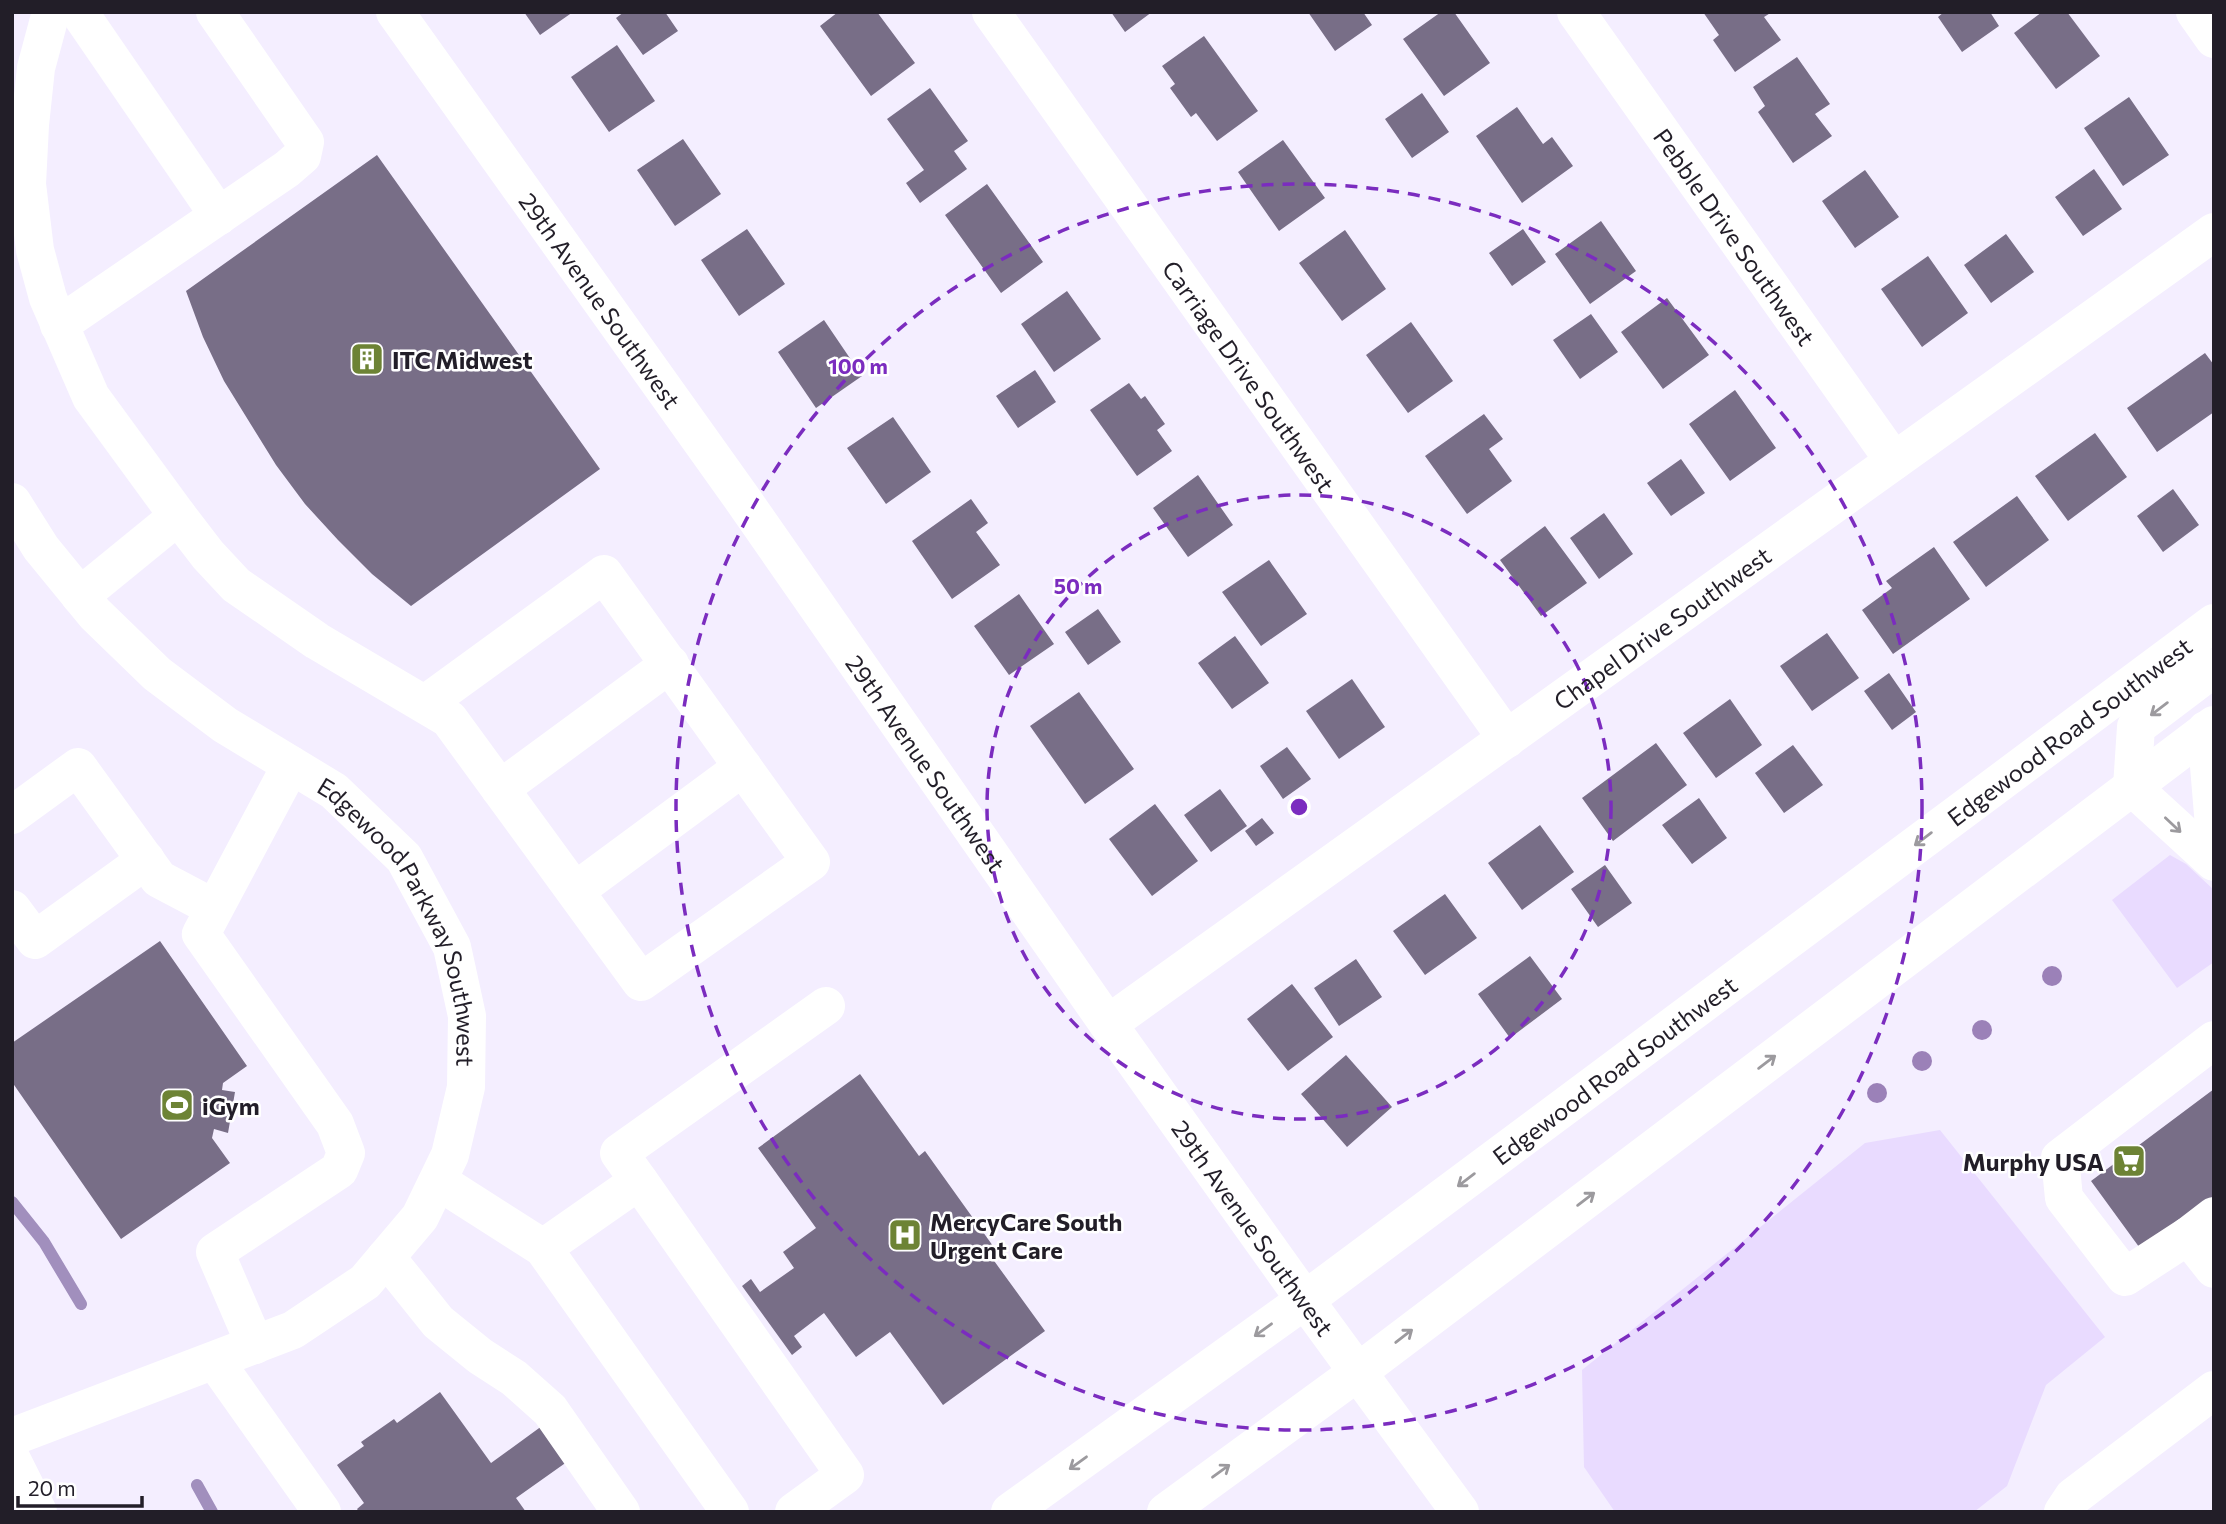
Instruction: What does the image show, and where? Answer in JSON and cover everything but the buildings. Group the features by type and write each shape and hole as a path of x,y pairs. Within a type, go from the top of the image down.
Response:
{"street":[{"path":"51,12 36,68 27,184 35,250 48,298 91,397 208,555 236,585 317,641 449,719 641,982 811,862 604,574 425,704"},
{"path":"79,12 219,216"},
{"path":"59,325 287,169 302,156 304,142 215,12"},
{"name":"29th Avenue Southwest","path":"395,12 749,508 1108,1024 1460,1512"},
{"name":"Carriage Drive Southwest","path":"991,12 1507,739"},
{"name":"Pebble Drive Southwest","path":"1576,12 1894,461"},
{"path":"2195,12 2214,39"},
{"name":"Chapel Drive Southwest","path":"1108,1024 2214,232"},
{"name":"Edgewood Parkway Southwest","path":"12,502 41,548 79,596 157,674 225,725 334,791 404,858 452,947 467,1016 466,1087 450,1155 420,1217 365,1282 293,1331 12,1437"},
{"path":"79,596 178,516"},
{"name":"Edgewood Road Southwest","path":"1010,1512 1305,1300 2214,623"},
{"path":"500,789 670,664"},
{"path":"2132,786 2136,727 2214,668"},
{"path":"1166,1512 1358,1372 2210,727"},
{"path":"2210,727 2214,826"},
{"path":"255,1345 215,1252 339,1170 346,1153 335,1124 201,934 291,765"},
{"path":"12,815 78,767 159,879 214,908"},
{"path":"575,891 743,767"},
{"path":"2132,786 2214,862"},
{"path":"12,909 34,940 146,860"},
{"path":"794,1512 845,1475 619,1153 826,1006"},
{"path":"2214,1040 2060,1158 2064,1198 2125,1277 2201,1226 2214,1269"},
{"path":"438,1181 543,1248 730,1512"},
{"path":"543,1248 639,1181"},
{"path":"386,1257 438,1322 480,1356 514,1378 550,1410 621,1512"},
{"path":"215,1360 322,1512"},
{"path":"2063,1512 2073,1497 2214,1390"},
{"path":"12,1461 38,1512"}],"shaded area":[{"path":"2170,855 2186,864 2214,890 2214,962 2177,988 2112,900"},
{"path":"1940,1130 2105,1337 2046,1385 2007,1486 1974,1512 1615,1512 1584,1467 1582,1370 1865,1143"}],"waterway":[{"path":"12,1202 44,1242 81,1304"},
{"path":"197,1485 212,1512"}],"place":[{"name":"ITC Midwest","path":"367,359"},
{"name":"iGym","path":"177,1105"},
{"name":"Murphy USA","path":"2129,1161"},
{"name":"MercyCare South Urgent Care","path":"905,1235"}]}
